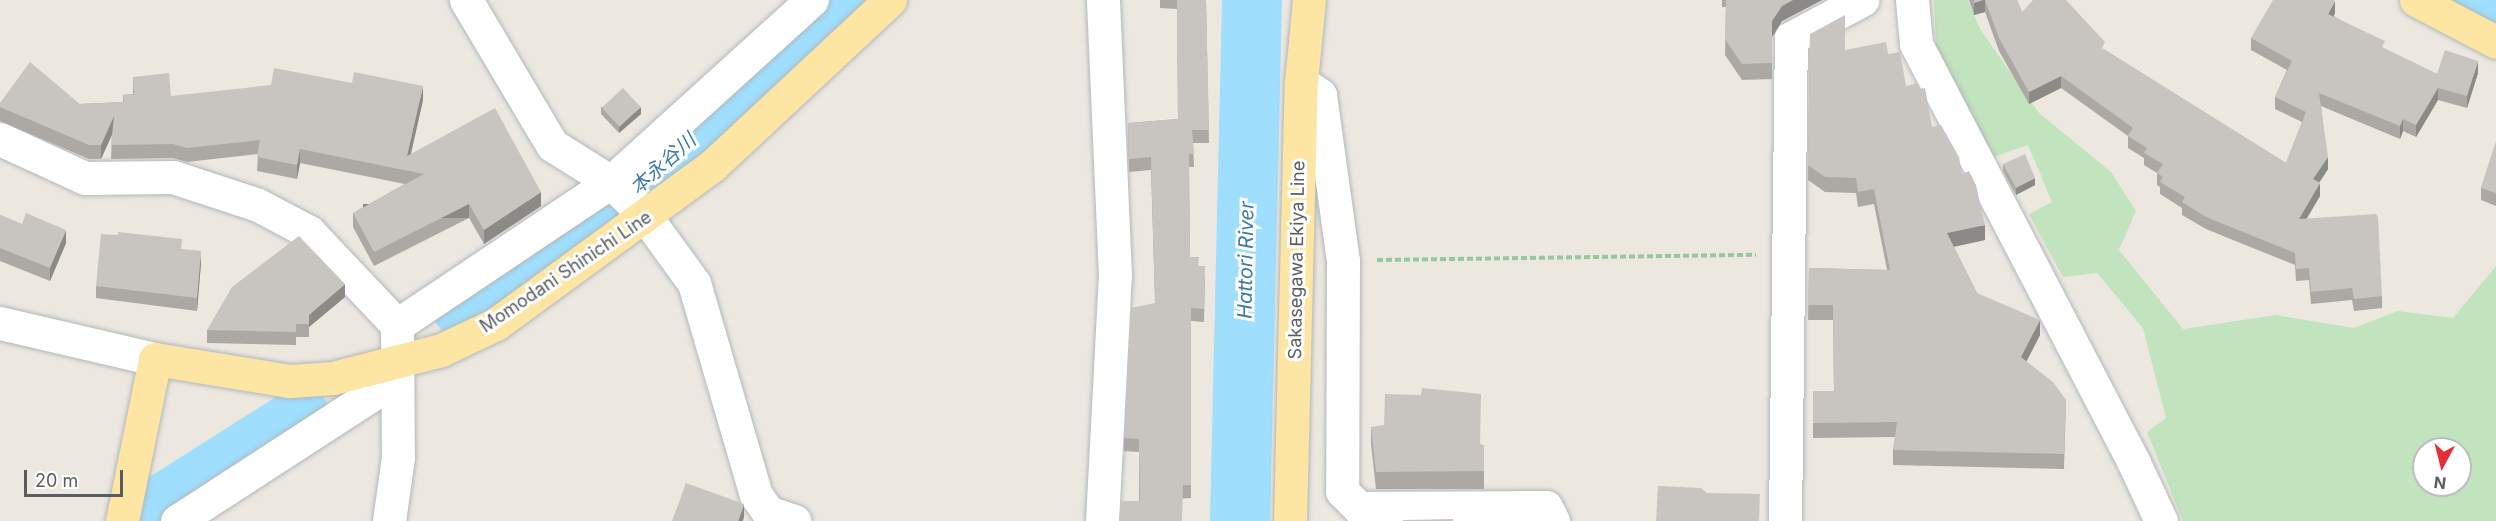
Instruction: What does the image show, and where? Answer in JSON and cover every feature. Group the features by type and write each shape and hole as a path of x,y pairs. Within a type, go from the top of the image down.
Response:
{"main road":[{"name":"Momodani Shinichi Line","path":"155,359 290,381 333,378 397,370 496,324 646,217 713,165 890,0"},
{"name":"Sakasegawa Ekiya Line","path":"1290,521 1301,82 1309,0"},
{"path":"2416,0 2496,42"},
{"path":"122,521 155,359"}],"street":[{"path":"466,0 552,145 612,182 646,217 694,283 756,495 768,512 794,521"},
{"path":"397,324 612,182 812,0"},
{"path":"1102,521 1115,276 1103,0"},
{"path":"1785,521 1791,38 1862,0"},
{"path":"1912,0 1916,44 2134,464 2161,521"},
{"path":"1301,82 1320,95 1343,260 1342,491 1352,515 1546,507 1553,521"},
{"path":"0,139 85,178 173,177 258,205 309,232 397,324 398,457 389,521"},
{"path":"0,322 155,359"},
{"path":"177,521 397,370"}],"path":[{"path":"1343,260 1790,255"}],"green space":[{"path":"1934,0 1968,0 1980,29 2039,113 2111,172 2136,211 2119,250 2183,329 2276,315 2354,328 2398,311 2453,318 2496,266 2496,521 2183,521 2147,432 2166,418 2143,328 2097,273 2063,277 2029,214 2052,202 2028,145 1993,157 1936,47"}],"building":[{"path":"1177,0 1206,0 1209,130 1192,130 1194,154 1189,154 1190,257 1199,257 1198,266 1205,266 1204,309 1191,308 1191,485 1183,485 1182,521 1120,521 1121,501 1140,501 1139,439 1124,438 1131,308 1155,303 1151,157 1129,159 1128,123 1178,119"},
{"path":"1726,0 1793,0 1782,6 1772,21 1772,63 1742,64 1725,39"},
{"path":"1985,0 2017,0 2022,12 2033,0 2066,0 2105,42 2102,48 2286,163 2306,112 2275,97 2292,61 2251,38 2273,0 2334,0 2328,14 2385,41 2382,47 2437,74 2445,50 2478,61 2467,96 2438,88 2416,125 2403,119 2400,126 2319,93 2328,157 2313,179 2320,183 2299,219 2376,214 2382,296 2354,299 2352,288 2311,292 2309,268 2296,269 2295,253 2206,217 2182,202 2185,197 2160,182 2163,177 2157,173 2163,164 2144,153 2147,148 2128,136 2133,128 2061,76 2029,92 1999,38"},
{"path":"1845,15 1845,50 1886,42 1888,54 1900,52 1906,86 1918,83 1919,89 1925,88 1932,127 1941,125 1959,157 1962,174 1969,171 1976,185 1985,225 1947,233 1977,293 2040,320 2021,357 2053,382 2066,400 2064,454 1893,450 1897,422 1813,423 1813,391 1834,391 1833,305 1808,305 1809,268 1890,270 1874,189 1858,192 1856,178 1825,177 1808,165 1810,34"},
{"path":"30,62 80,104 124,102 123,95 134,94 133,77 169,73 171,96 271,85 274,68 352,83 354,72 423,86 407,156 495,108 541,192 484,230 469,204 374,252 353,213 424,174 300,149 297,165 257,157 260,140 187,148 173,144 111,145 114,116 101,145 89,145 0,107 0,103"},
{"path":"623,88 641,107 620,127 602,108"},
{"path":"2496,142 2496,193 2481,188"},
{"path":"2025,154 2035,178 2016,188 2003,164"},
{"path":"26,213 66,230 50,268 0,248 0,215 22,224"},
{"path":"118,232 182,239 181,249 201,251 197,298 96,286 101,234 118,235"},
{"path":"299,236 345,284 309,315 309,324 296,324 296,332 207,330 232,287"},
{"path":"1422,388 1481,394 1480,445 1484,445 1484,471 1376,472 1371,427 1384,425 1385,394 1421,395"},
{"path":"686,483 744,504 738,521 672,521"},
{"path":"1658,486 1701,488 1707,493 1760,494 1759,521 1656,521"},
{"path":"1453,519 1453,521 1403,521 1403,520"}],"waterway":[{"name":"本永谷川","path":"462,308 605,216 848,0"},
{"name":"Hattori River","path":"1240,521 1252,0"},
{"path":"2468,0 2496,16"},
{"name":"本永谷川","path":"161,505 300,417"}]}
